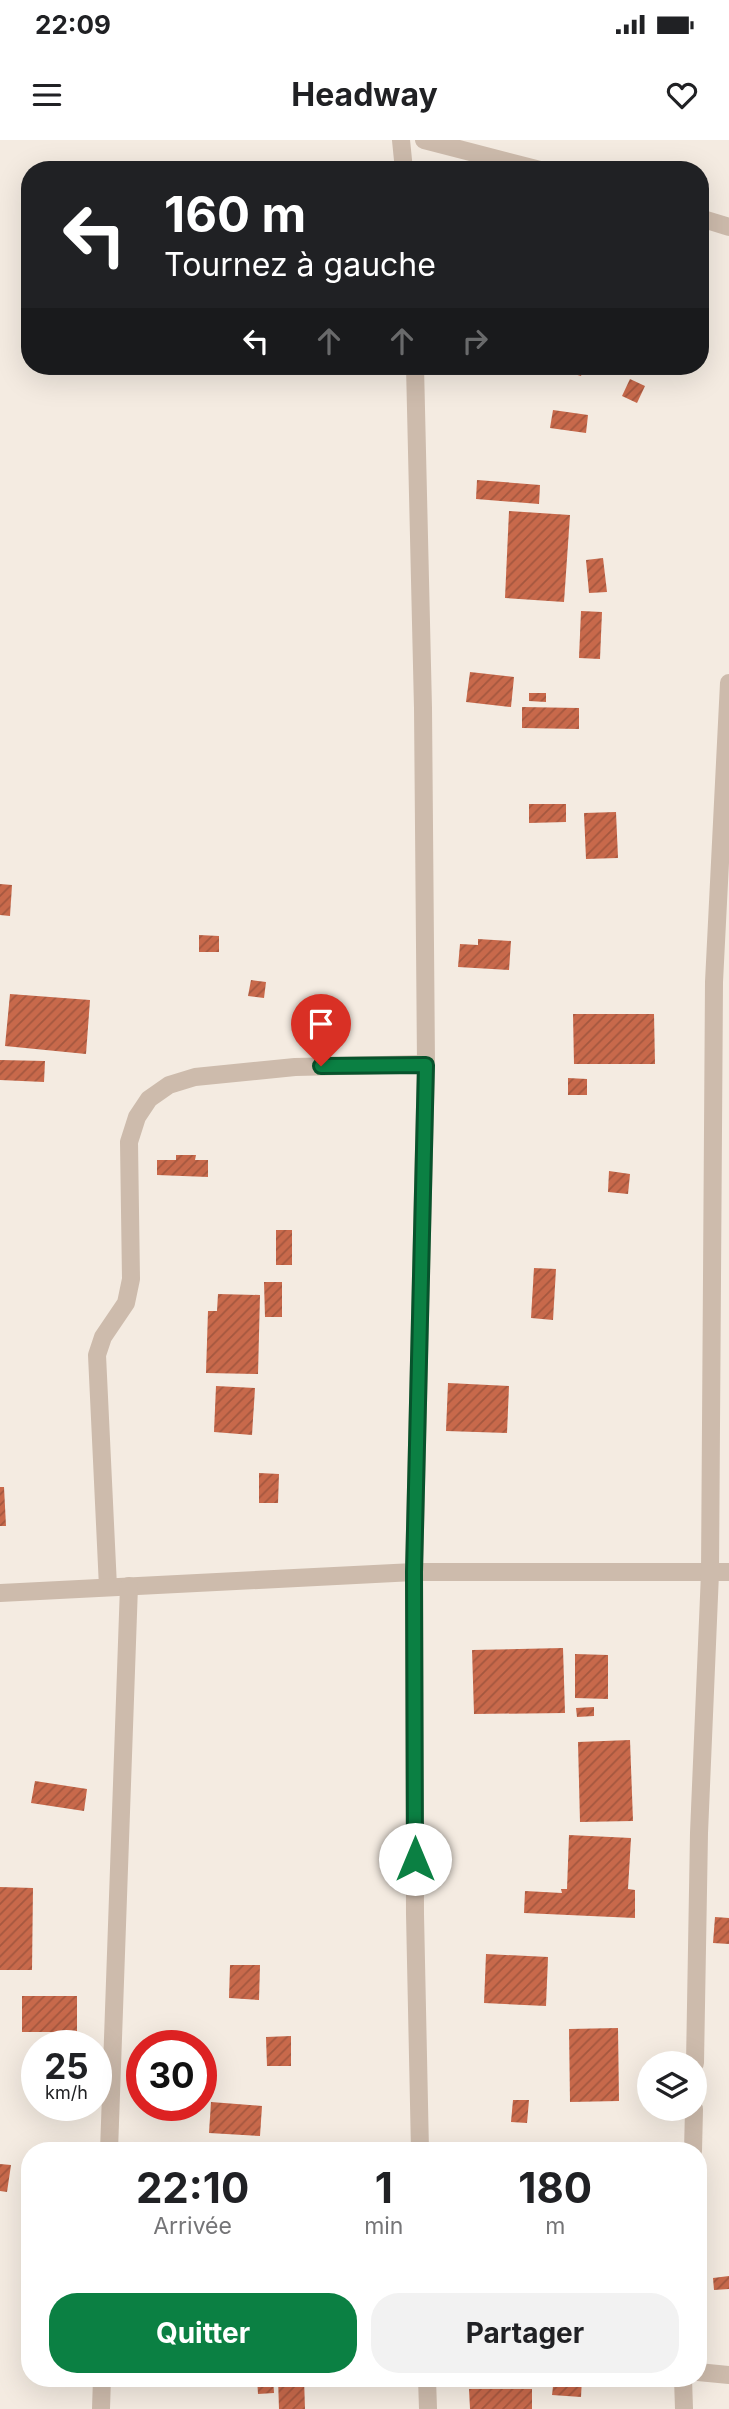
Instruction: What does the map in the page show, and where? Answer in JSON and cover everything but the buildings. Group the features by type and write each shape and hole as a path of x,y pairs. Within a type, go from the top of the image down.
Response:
{"street":[{"path":"401,140 403,161"},
{"path":"424,140 505,161"},
{"path":"709,221 729,227"},
{"path":"415,375 426,1065 414,1572 415,1914 420,2142"},
{"path":"695,2051 699,1833 710,1573 714,982 729,683"},
{"path":"108,1587 97,1354 103,1337 126,1303 131,1279 129,1142 137,1117 149,1099 169,1084 195,1077 295,1067 426,1065"},
{"path":"0,1593 414,1572 729,1572"},
{"path":"110,2142 129,1586"},
{"path":"693,2142 694,2121"},
{"path":"707,2373 729,2375"},
{"path":"101,2409 102,2387"},
{"path":"427,2387 428,2409"},
{"path":"683,2387 684,2409"}],"route":[{"path":"321,1066 426,1065 414,1572 415,1859"}]}
